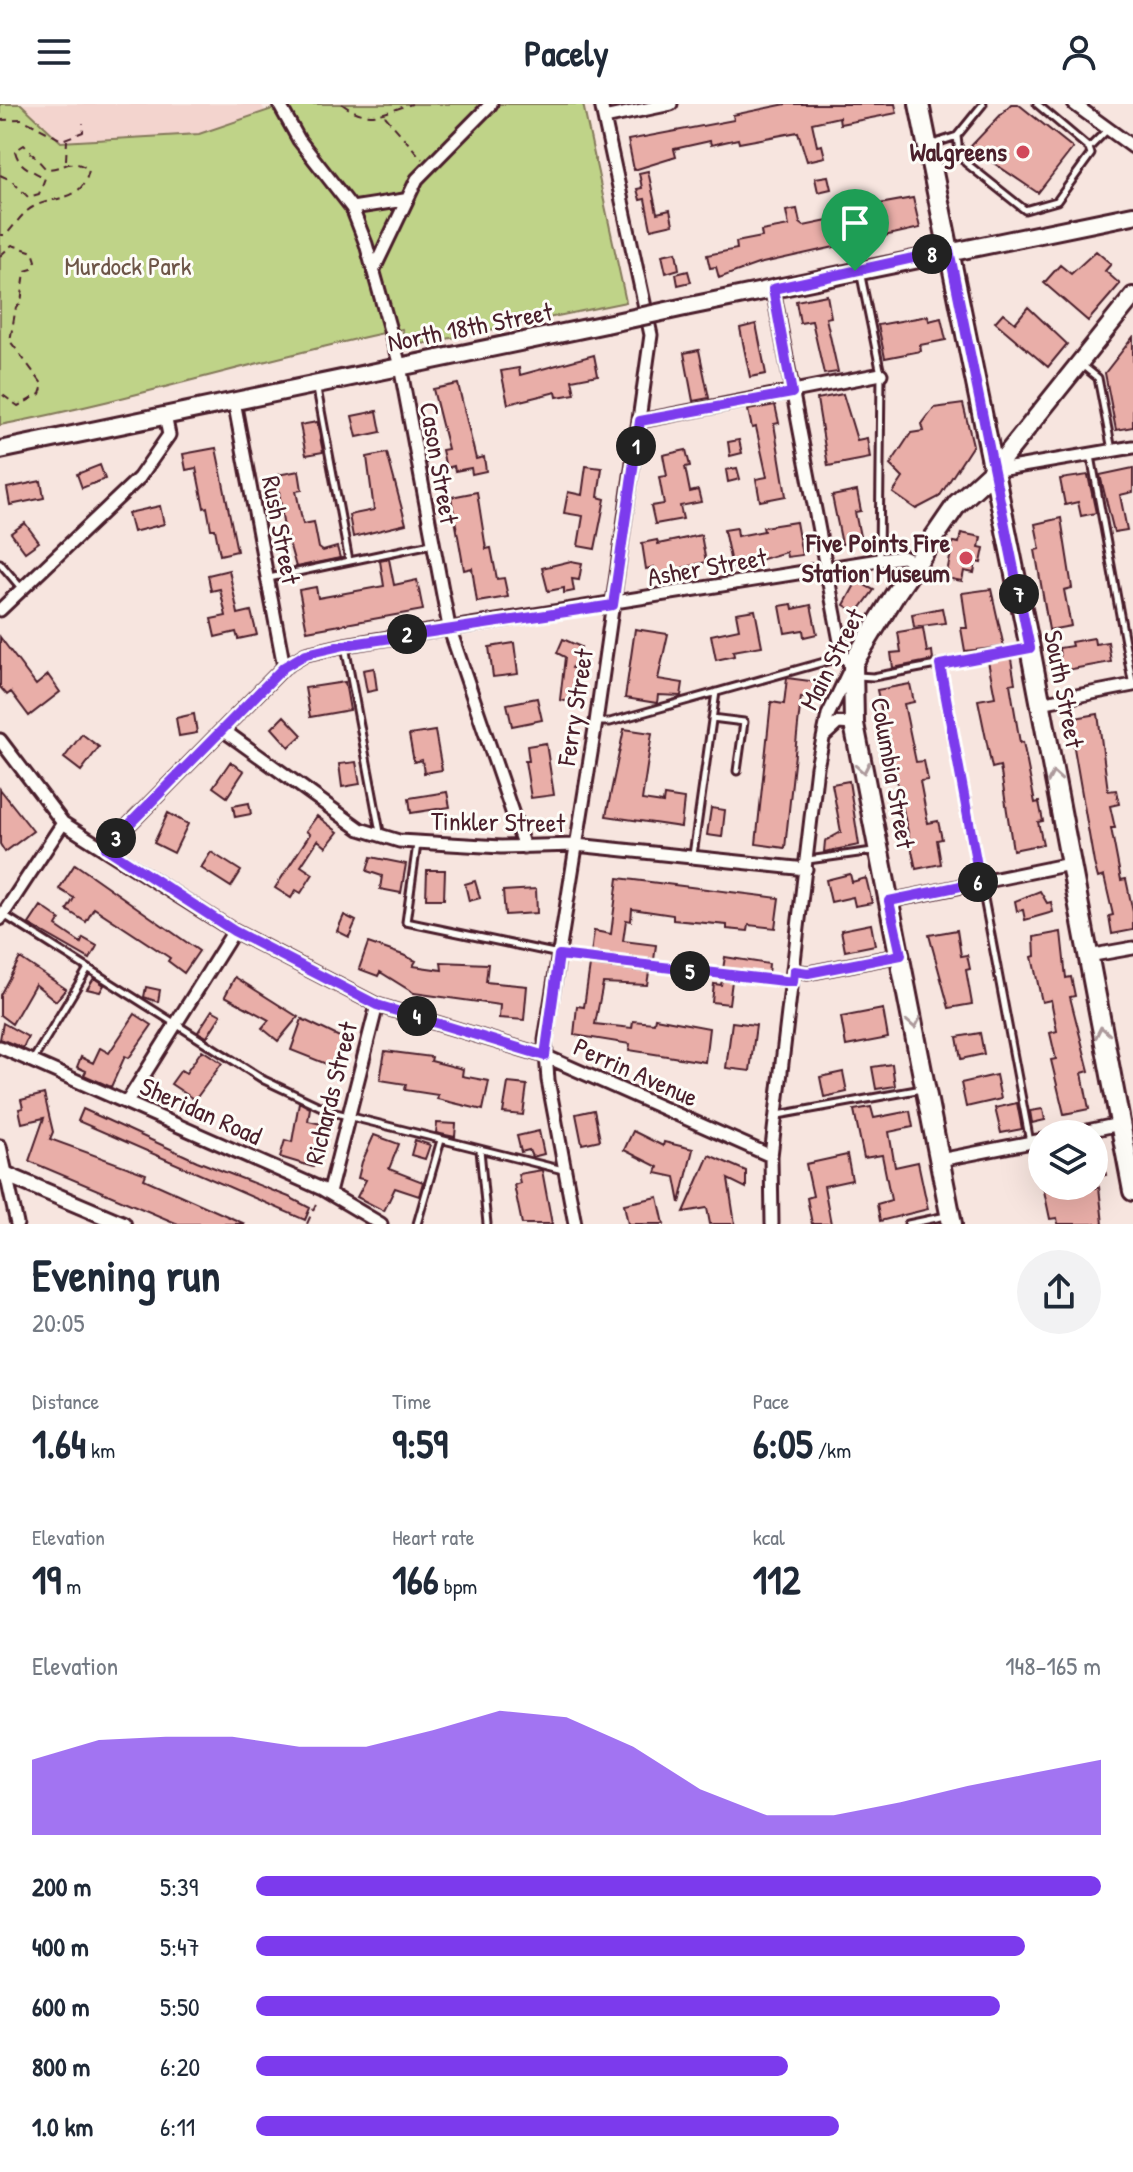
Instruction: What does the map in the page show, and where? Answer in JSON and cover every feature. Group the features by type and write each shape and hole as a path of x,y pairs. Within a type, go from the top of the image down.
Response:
{"main road":[{"name":"South Street","path":"919,104 1030,648 1133,1191"},
{"name":"North 18th Street","path":"0,450 949,250 1131,217"},
{"name":"Main Street","path":"850,665 957,504 993,471 1133,296"},
{"name":"Columbia Street","path":"850,665 854,724 951,1220"}],"street":[{"name":"Cason Street","path":"279,104 299,140 352,208 374,269 400,366 449,627 524,847"},
{"path":"374,269 404,200 428,165 491,104"},
{"name":"Ferry Street","path":"575,1224 545,1056 651,335 601,104"},
{"path":"604,118 671,104"},
{"path":"1074,104 1133,146"},
{"path":"352,208 404,200"},
{"name":"Columbia Street","path":"773,289 826,569 850,665"},
{"path":"640,421 881,374"},
{"name":"Rush Street","path":"234,401 284,667"},
{"path":"0,610 139,478 169,435 165,415"},
{"path":"993,471 1133,447"},
{"name":"Asher Street","path":"106,848 284,667 306,654 449,627 613,605 879,560 903,557 917,563"},
{"name":"Main Street","path":"772,1224 771,1156 817,767 828,715 850,665"},
{"path":"1040,703 1133,686"},
{"path":"824,736 838,723 854,724"},
{"name":"Tinkler Street","path":"223,730 360,829 381,837 417,842 524,847 576,845 806,864"},
{"name":"Perrin Avenue","path":"0,740 63,823 234,931 377,1005 545,1056 771,1156"},
{"path":"1,915 63,823"},
{"path":"889,901 1070,864"},
{"path":"127,1102 234,931"},
{"path":"1088,956 1133,948"},
{"path":"794,977 901,955"},
{"name":"Richards Street","path":"325,1191 349,1115 377,1005"},
{"name":"Sheridan Road","path":"0,1047 325,1191 381,1224"},
{"path":"1108,1127 1120,1124"},
{"path":"940,1160 1028,1144"},
{"path":"0,1146 3,1173 17,1224"},
{"path":"3,1173 116,1222"}],"lane":[{"path":"928,145 957,136 983,104"},
{"path":"1037,104 1089,148"},
{"path":"957,136 959,153 966,163 1025,210 1057,201 1089,161 1089,148 1108,129"},
{"path":"861,276 881,374 879,560"},
{"path":"1080,364 1098,378 1112,451"},
{"path":"316,384 349,561"},
{"path":"1091,455 1133,686"},
{"path":"269,578 431,544"},
{"path":"0,563 22,589"},
{"path":"345,645 381,837"},
{"path":"596,722 610,722 716,692 850,665 873,677 1030,648"},
{"path":"940,665 980,882 1031,1120"},
{"path":"693,856 716,692"},
{"path":"712,718 744,722 737,771"},
{"path":"417,842 406,922 559,955 794,977"},
{"path":"806,864 879,850"},
{"path":"1,915 264,1080 332,1112 564,1170"},
{"path":"33,1060 87,970"},
{"path":"778,1115 926,1088"},
{"path":"417,1224 441,1140"},
{"path":"480,1150 487,1224"},
{"path":"908,1224 951,1220"}],"path":[{"path":"342,104 358,114 385,116 412,104"},
{"path":"385,116 428,165"},
{"path":"0,120 22,119 67,140"},
{"path":"67,140 83,132 83,123"},
{"path":"66,161 67,140"},
{"path":"0,175 11,180 23,195 32,197 39,194 45,178 30,172 15,151 24,145 46,169 66,161 80,163 89,170 78,191 54,202 38,204 24,212 6,235 0,235"},
{"path":"0,256 12,245 33,252 36,261 32,269 25,271 20,288 21,304 16,307 10,341 43,385 40,394 18,406 0,393"},
{"path":"307,1224 325,1191"}],"shaded area":[{"path":"21,104 261,104 266,113 199,134 60,142"}],"green space":[{"name":"Murdock Park","path":"0,104 21,104 61,142 199,134 287,104 583,104 626,302 407,347 402,329 0,425"}],"building":[{"path":"786,104 895,104 897,113 840,124 839,117 812,123 817,146 822,145 825,157 807,161 798,132 739,143 738,139 711,145 710,141 674,149 676,157 634,170 628,140 734,120 733,115"},
{"name":"Walgreens","path":"1011,104 1018,104 1073,148 1038,193 970,147"},
{"path":"648,171 657,213 670,210 673,224 651,229 645,199 640,200 637,189 642,188 639,173"},
{"path":"828,176 831,189 818,192 815,178"},
{"path":"913,198 920,228 758,264 719,278 716,267 710,268 707,255 737,249 736,242 762,237 761,231 789,226 786,211 797,209 800,223 804,226 870,212 874,205"},
{"path":"1096,251 1111,264 1105,271 1120,284 1088,321 1044,283 1060,265 1071,274"},
{"path":"676,252 679,269 666,273 662,255"},
{"path":"688,271 691,282 678,285 676,274"},
{"path":"827,295 831,317 826,318 838,372 824,374 812,321 800,323 796,301"},
{"path":"1028,307 1067,344 1048,367 995,322 1003,313 1015,323"},
{"path":"928,316 929,321 941,318 946,340 920,345 921,351 885,358 878,325"},
{"path":"756,324 766,374 750,377 740,328"},
{"path":"1133,337 1133,427 1116,430 1105,373"},
{"path":"699,350 709,398 693,401 684,353"},
{"path":"594,355 598,375 572,380 575,394 557,397 556,392 508,404 501,371 519,368 520,375"},
{"path":"458,384 476,459 484,457 486,471 472,474 471,468 455,471 454,466 446,468 442,450 448,449 433,389"},
{"path":"843,394 857,440 867,438 870,458 828,466 817,399"},
{"path":"963,404 973,445 939,497 916,509 893,493 903,478 890,465 911,433 924,431 922,424 934,408"},
{"path":"775,405 779,423 774,424 786,496 760,501 756,479 767,477 756,427 752,428 748,410"},
{"path":"377,411 381,432 357,437 352,416"},
{"path":"317,422 323,452 306,455 300,425"},
{"path":"739,440 742,453 730,456 728,442"},
{"path":"216,448 237,551 220,555 215,529 211,529 207,507 204,508 196,468 186,470 183,454"},
{"path":"686,450 690,466 685,467 690,492 698,490 701,502 680,506 683,519 655,524 651,506 664,504 659,477 667,476 663,455"},
{"path":"387,453 406,524 353,537 349,515 374,510 367,457"},
{"path":"100,465 105,479 82,488 77,474"},
{"path":"586,466 602,468 598,497 605,499 595,549 578,546 583,516 564,513 568,492 582,495"},
{"path":"737,468 740,479 728,482 726,470"},
{"path":"1133,468 1133,492 1120,495 1127,530 1114,532 1100,475"},
{"path":"299,471 302,490 296,491 303,524 314,522 319,548 323,551 337,547 340,558 296,567 283,522 277,475"},
{"path":"1088,475 1096,513 1081,516 1078,502 1065,505 1060,479"},
{"path":"41,481 44,498 10,505 7,488"},
{"path":"857,491 861,511 855,512 861,541 842,544 832,496"},
{"path":"477,492 486,549 491,548 497,579 504,578 508,597 477,602 472,568 464,570 451,497"},
{"path":"160,506 164,524 133,532 128,513"},
{"path":"1061,518 1072,588 1064,590 1071,626 1049,630 1035,550 1040,549 1035,524"},
{"path":"796,522 802,555 787,557 786,552 732,568 724,530 737,528 738,536 764,531 763,527"},
{"path":"25,523 39,542 25,552 11,533"},
{"name":"Five Points Fire Station Museum","path":"961,533 981,537 979,547 984,548 981,563 976,562 974,573 964,571 962,581 946,578 953,542 959,543"},
{"path":"701,535 706,562 655,575 654,567 646,569 642,543 657,540 658,544"},
{"path":"389,559 394,585 417,580 423,610 307,631 299,590 316,587 318,598 384,586 380,561"},
{"path":"571,561 582,563 579,580 572,579 574,591 564,593 564,588 548,591 542,568"},
{"path":"229,570 238,614 251,611 257,635 238,639 236,632 215,637 211,619 226,616 220,589 211,591 208,575"},
{"path":"857,581 874,590 857,613 844,605"},
{"path":"991,589 1004,647 965,651 961,628 967,628 962,593"},
{"path":"792,604 793,609 811,605 817,634 804,637 803,630 785,633 780,606"},
{"path":"942,608 945,623 914,627 912,614"},
{"path":"755,610 762,646 733,651 734,656 716,660 711,635 739,629 736,613"},
{"path":"923,628 927,652 932,651 933,660 893,668 891,653 901,652 898,632"},
{"path":"635,629 668,634 658,679 683,683 681,696 658,695 657,703 625,698"},
{"path":"0,637 36,685 48,675 60,692 29,716 11,692 7,695 0,687"},
{"path":"1094,638 1095,644 1108,642 1111,662 1061,671 1059,648 1072,646 1071,642"},
{"path":"563,639 581,647 572,668 581,669 576,703 560,700 565,657 557,653"},
{"path":"514,643 518,674 493,677 489,647"},
{"path":"1006,657 1011,659 1015,683 1010,684 1020,743 1023,742 1035,803 1039,802 1043,821 1038,822 1043,844 1013,850 1000,766 992,768 978,700 995,697 988,661"},
{"path":"374,668 377,690 367,692 363,670"},
{"path":"787,678 818,682 815,699 801,697 785,848 756,844 771,702 784,704"},
{"path":"345,682 350,710 310,717 305,688"},
{"path":"910,684 914,702 904,704 916,762 924,761 928,780 920,781 928,823 938,821 942,839 937,840 941,864 916,869 877,690"},
{"path":"537,698 542,720 512,726 507,704"},
{"path":"194,714 197,733 179,736 176,718"},
{"path":"1098,714 1108,791 1116,790 1119,804 1110,806 1115,828 1111,828 1121,880 1126,879 1133,912 1133,930 1112,934 1109,916 1113,915 1104,876 1098,878 1094,863 1069,719"},
{"path":"284,716 302,735 289,747 272,728"},
{"path":"624,729 652,733 642,800 663,803 664,796 684,799 681,827 606,816"},
{"path":"435,731 442,770 424,773 422,760 414,762 409,735"},
{"path":"82,734 99,747 81,771 64,758"},
{"path":"546,743 554,795 531,798 525,761 529,761 527,746"},
{"path":"230,762 244,771 227,797 213,787"},
{"path":"356,762 360,784 342,787 339,764"},
{"path":"849,781 859,845 824,852 825,841 841,832 832,784"},
{"path":"0,789 33,831 5,852 0,844"},
{"path":"447,792 450,807 411,813 409,798"},
{"path":"249,803 251,814 235,817 233,806"},
{"path":"711,808 725,810 722,837 707,835"},
{"path":"168,813 188,824 174,853 154,843"},
{"path":"317,816 338,832 326,847 318,840 301,866 313,874 301,893 296,890 291,898 275,888 310,834 306,831"},
{"path":"211,852 241,871 231,887 201,868"},
{"path":"371,857 406,864 401,893 380,889 382,876 367,871"},
{"path":"75,864 199,951 184,973 168,961 170,958 94,908 86,922 67,910 74,898 59,889"},
{"path":"427,870 445,870 444,899 426,899"},
{"path":"850,874 852,882 866,878 872,903 855,906 853,897 831,902 826,880"},
{"path":"618,878 779,898 775,928 749,925 748,931 727,929 727,925 673,920 673,915 632,909 631,921 626,920 623,941 656,945 654,960 591,954 594,931 611,934"},
{"path":"475,881 480,898 469,901 465,884"},
{"path":"536,889 537,913 505,915 503,891"},
{"path":"1040,891 1047,903 1051,902 1053,912 1025,920 1023,910 1017,911 1015,901"},
{"path":"41,906 60,919 56,926 81,943 83,938 97,946 90,959 29,924"},
{"path":"344,915 356,921 349,937 337,931"},
{"path":"871,924 875,945 845,951 841,930"},
{"path":"957,930 961,956 967,955 970,969 966,970 972,1004 949,1008 929,935"},
{"path":"1061,932 1066,978 1071,977 1075,996 1070,997 1089,1071 1082,1073 1089,1109 1064,1114 1051,1060 1056,1059 1050,1033 1057,1031 1051,1000 1042,1002 1032,957 1035,956 1034,937"},
{"path":"368,943 416,961 413,966 442,970 441,962 488,964 486,982 527,986 524,1020 499,1018 500,1005 414,993 380,972 378,976 359,969"},
{"path":"725,957 769,964 768,974 723,969"},
{"path":"20,958 66,989 56,1001 35,984 12,1024 0,1015 0,995"},
{"path":"590,965 649,972 647,985 603,983 595,1024 632,1028 633,1021 654,1023 655,1018 709,1028 705,1062 629,1050 630,1044 574,1035 577,1006 584,1007"},
{"path":"235,977 298,1017 278,1041 262,1028 269,1020 225,996"},
{"path":"94,978 104,985 100,992 87,989"},
{"path":"722,980 732,981 729,1004 712,1002 714,984 721,985"},
{"path":"146,987 160,990 158,1002 144,997"},
{"path":"883,1009 888,1038 846,1046 841,1017"},
{"path":"212,1010 221,1015 207,1037 198,1032"},
{"path":"135,1014 152,1025 129,1058 125,1056 111,1087 84,1075 86,1071 77,1067 81,1057 93,1063 100,1048 109,1053"},
{"path":"302,1019 348,1041 334,1067 291,1050"},
{"path":"732,1022 756,1025 750,1071 726,1068"},
{"path":"3,1023 28,1037 23,1048 0,1039"},
{"path":"980,1033 984,1054 961,1059 957,1037"},
{"path":"202,1050 222,1063 195,1100 171,1084 181,1070 186,1073"},
{"path":"385,1051 432,1057 431,1061 463,1069 462,1076 489,1081 483,1110 437,1099 438,1095 405,1090 406,1084 380,1080"},
{"path":"892,1064 895,1086 876,1089 872,1067"},
{"path":"843,1072 847,1092 824,1097 820,1077"},
{"path":"996,1075 1001,1099 966,1107 961,1083"},
{"path":"508,1083 527,1085 523,1115 503,1113"},
{"path":"44,1094 53,1132 50,1139 146,1174 144,1179 245,1224 178,1224 29,1161 44,1118 22,1123 21,1100"},
{"path":"299,1102 310,1108 308,1121 326,1125 313,1167 280,1157 285,1140 292,1142"},
{"path":"1017,1103 1022,1129 1001,1133 995,1108"},
{"path":"871,1107 874,1118 910,1111 913,1127 889,1132 895,1167 918,1162 928,1209 880,1221 877,1204 891,1200 882,1155 864,1158 854,1110"},
{"path":"83,1109 197,1161 289,1197 310,1208 305,1220 78,1121"},
{"path":"1043,1109 1045,1120 1032,1120 1030,1111"},
{"path":"594,1110 600,1140 582,1144 576,1114"},
{"path":"437,1123 456,1124 455,1137 436,1133"},
{"path":"539,1131 544,1154 532,1157 529,1150 521,1152 517,1136"},
{"path":"633,1131 663,1146 664,1142 693,1149 680,1203 675,1177 656,1173 658,1167 624,1150"},
{"path":"374,1135 399,1144 389,1169 423,1182 419,1196 395,1188 384,1211 357,1197 366,1180 358,1178 362,1162"},
{"path":"415,1140 430,1145 425,1159 411,1155"},
{"path":"709,1155 746,1171 746,1188 728,1179 735,1224 710,1224 707,1208 684,1212"},
{"path":"847,1155 852,1180 824,1186 831,1224 812,1224 807,1198 813,1196 806,1164"},
{"path":"542,1170 552,1224 522,1224 514,1185 520,1183 518,1174"},
{"path":"658,1197 664,1224 628,1224 624,1204"},
{"path":"1046,1200 1100,1200 1103,1224 1058,1224 1057,1218 1050,1219"}],"place":[{"name":"Walgreens","path":"1023,152"},
{"name":"Five Points Fire Station Museum","path":"966,558"}],"route":[{"path":"949,250 1030,648 940,665 980,882 889,901 901,955 808,973 794,971 793,982 559,955 545,1056 377,1005 234,931 106,848 284,667 306,654 449,627 613,605 640,421 792,393 773,289 855,271 949,250"}]}
